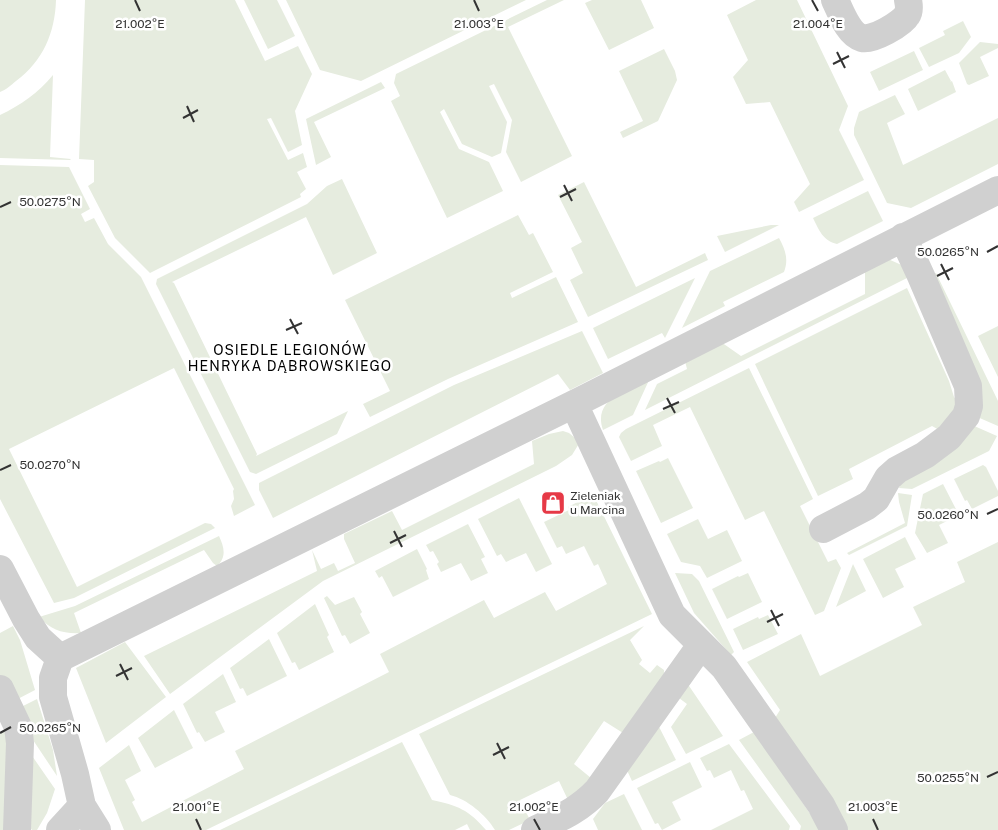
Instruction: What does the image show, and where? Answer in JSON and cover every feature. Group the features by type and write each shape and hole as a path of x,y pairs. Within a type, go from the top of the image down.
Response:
{"street":[{"path":"835,0 851,29 856,35 867,39 886,31 902,21 910,10 908,0"},
{"path":"97,830 82,806 53,697 53,678 60,658 574,404 998,190"},
{"path":"822,529 867,506 876,499 888,478 897,470 925,455 949,437 966,416 969,406 968,386 903,237"},
{"path":"574,404 672,615 724,667 820,805 834,830"},
{"path":"0,569 38,638 60,658"},
{"path":"535,830 573,812 597,791 701,645"},
{"path":"0,689 18,727 20,743 17,830"},
{"path":"60,830 82,806"}],"shaded area":[{"path":"0,0 56,0 50,35 34,65 0,92"},
{"path":"85,0 235,0 265,61 298,46 312,74 295,111 302,145 288,152 271,118 267,119 288,160 303,153 307,167 297,172 306,189 300,194 301,197 150,273 115,238 88,186 94,182 94,160 79,159"},
{"path":"244,0 277,0 295,36 268,49"},
{"path":"286,0 526,0 361,81 320,70"},
{"path":"547,0 564,0 508,27 572,156 521,182 506,152 512,120 494,84 489,86 507,122 501,153 492,157 462,144 444,109 440,112 459,149 489,162 503,191 447,218 391,101 400,96 394,83 396,74"},
{"path":"592,0 641,0 654,28 609,50 585,3"},
{"path":"756,0 797,0 848,106 839,130 864,180 799,212 794,202 810,184 770,102 746,104 733,77 748,60 727,15"},
{"path":"963,21 971,37 959,53 929,67 919,48 945,35 943,31"},
{"path":"980,42 998,44 998,48 980,57 989,76 969,85 959,63"},
{"path":"664,49 675,71 677,80 658,121 623,138 620,132 643,121 619,71"},
{"path":"914,51 923,70 879,91 870,72"},
{"path":"945,70 956,92 918,111 908,89"},
{"path":"53,75 50,157 71,159 0,158 0,115 29,98"},
{"path":"381,82 385,88 314,122 331,157 316,165 306,119"},
{"path":"895,95 905,114 887,123 903,165 998,118 998,164 911,208 887,203 854,135 854,128 859,112"},
{"path":"0,165 69,167 90,209 81,214 85,222 94,218 108,244 141,277 255,505 234,516 231,506 234,499 234,489 174,368 9,449 77,587 205,523 211,524 215,528 74,598 54,603 0,499"},
{"path":"342,179 377,253 333,275 306,217 172,282 257,454 256,456 348,411 337,434 256,474 250,472 156,284 157,279 307,204 327,186"},
{"path":"584,182 636,287 705,253 708,260 588,317 570,280 583,273 571,248 582,242 558,195"},
{"path":"868,191 883,221 837,244 825,238 813,218"},
{"path":"518,215 529,235 533,233 553,272 510,293 512,298 556,277 578,322 448,379 370,417 363,404 390,391 345,300"},
{"path":"779,225 725,252 717,236"},
{"path":"779,238 786,254 784,272 723,302 725,306 682,328 710,271"},
{"path":"888,259 906,267 911,276 645,410 657,384 687,369 685,361 721,342 741,356 865,294 865,270"},
{"path":"936,273 998,401 998,426 975,416 931,275"},
{"path":"695,278 665,338 662,333 608,359 593,328"},
{"path":"907,288 949,381 954,397 959,404 941,431 932,426 849,469 853,479 818,496 755,364"},
{"path":"998,326 998,377 978,336"},
{"path":"582,331 603,373 570,390 558,374 273,518 259,490 259,483 454,385"},
{"path":"749,368 813,499 800,506 828,562 836,559 841,568 824,611 815,615 764,511 745,520 690,407 653,425 662,446 631,461 619,437 626,429"},
{"path":"650,378 633,415 603,430 601,419 607,403 614,396"},
{"path":"972,425 997,436 989,451 912,489 899,488 901,482"},
{"path":"563,431 569,433 580,442 572,455 556,466 323,581 170,694 144,656 317,571 312,550 321,569 334,563 338,571 355,563 344,539 344,534 392,511 402,530 534,464 532,441"},
{"path":"668,458 693,508 661,523 636,471"},
{"path":"983,465 986,467 998,491 998,496 972,509 967,500 965,501 954,479"},
{"path":"943,484 959,515 939,525 948,543 927,553 915,533 923,494"},
{"path":"898,493 912,495 907,526 849,555 847,553 905,523"},
{"path":"593,494 652,614 206,830 124,830 99,768 129,745 141,771 125,780 135,800 132,802 142,822 244,769 235,751 389,672 380,654 484,600 494,618 545,592 556,611 607,584 598,564 594,566 584,546 566,554 562,546 557,548 544,522 569,510 568,507"},
{"path":"519,498 552,564 536,572 526,553 506,562 501,554 497,556 478,519"},
{"path":"698,519 708,539 727,530 742,561 707,578 700,566 681,562 667,534"},
{"path":"468,524 485,557 481,559 488,573 471,581 461,563 441,572 437,564 439,562 433,551 430,552 426,545"},
{"path":"219,536 224,552 217,566 204,550 74,613 81,633 69,633 58,630 48,625 39,617 75,606"},
{"path":"905,537 916,559 895,569 904,587 883,598 863,559"},
{"path":"998,542 998,830 846,830 775,718 780,710 747,662 801,634 820,676 922,625 913,607 965,582 957,562"},
{"path":"417,549 427,569 429,579 393,597 382,576 379,578 375,571"},
{"path":"853,564 866,591 836,607"},
{"path":"675,573 692,574 699,581 734,652 731,655 694,613"},
{"path":"748,573 762,602 727,619 712,589"},
{"path":"327,596 335,605 354,597 370,633 350,644 345,635 342,636 324,598"},
{"path":"315,604 329,635 327,637 334,652 299,670 295,662 292,663 277,633"},
{"path":"768,615 778,634 743,650 733,629 758,617 759,619"},
{"path":"13,626 20,640 35,690 12,702 0,677 0,633"},
{"path":"644,626 630,640 642,660 639,664 650,673 657,665 664,670 664,674 623,733 604,721 574,764 591,778 568,800 559,781 520,800 530,820 509,830 495,830 476,808 450,795 419,734"},
{"path":"269,639 287,676 247,696 243,688 240,689 230,668"},
{"path":"125,642 166,697 106,743 76,668"},
{"path":"223,674 236,702 215,712 225,732 205,742 199,732 197,733 183,704"},
{"path":"685,680 723,736 686,754 671,727 687,704 675,695"},
{"path":"37,699 53,750 57,776 29,734 17,709"},
{"path":"174,710 193,748 155,768 138,738"},
{"path":"656,721 676,760 632,781 625,766"},
{"path":"7,730 9,830 0,830 0,734"},
{"path":"754,732 813,818 819,830 800,830 801,826 739,740"},
{"path":"402,742 432,800 462,809 486,830 470,830 467,824 455,830 220,830"},
{"path":"729,744 790,826 789,830 711,830 753,809 744,790 741,791 731,770 714,778 710,770 707,771 700,758"},
{"path":"28,750 55,789 47,813 37,830 32,830 26,823"},
{"path":"690,762 702,787 672,802 681,820 662,830 658,823 655,824 637,788"},
{"path":"624,794 642,830 598,830 593,819 605,803"}],"place":[{"name":"Zieleniak u Marcina","path":"553,503"}],"district":[{"name":"OSIEDLE LEGIONÓW HENRYKA DĄBROWSKIEGO","path":"290,358"}]}
